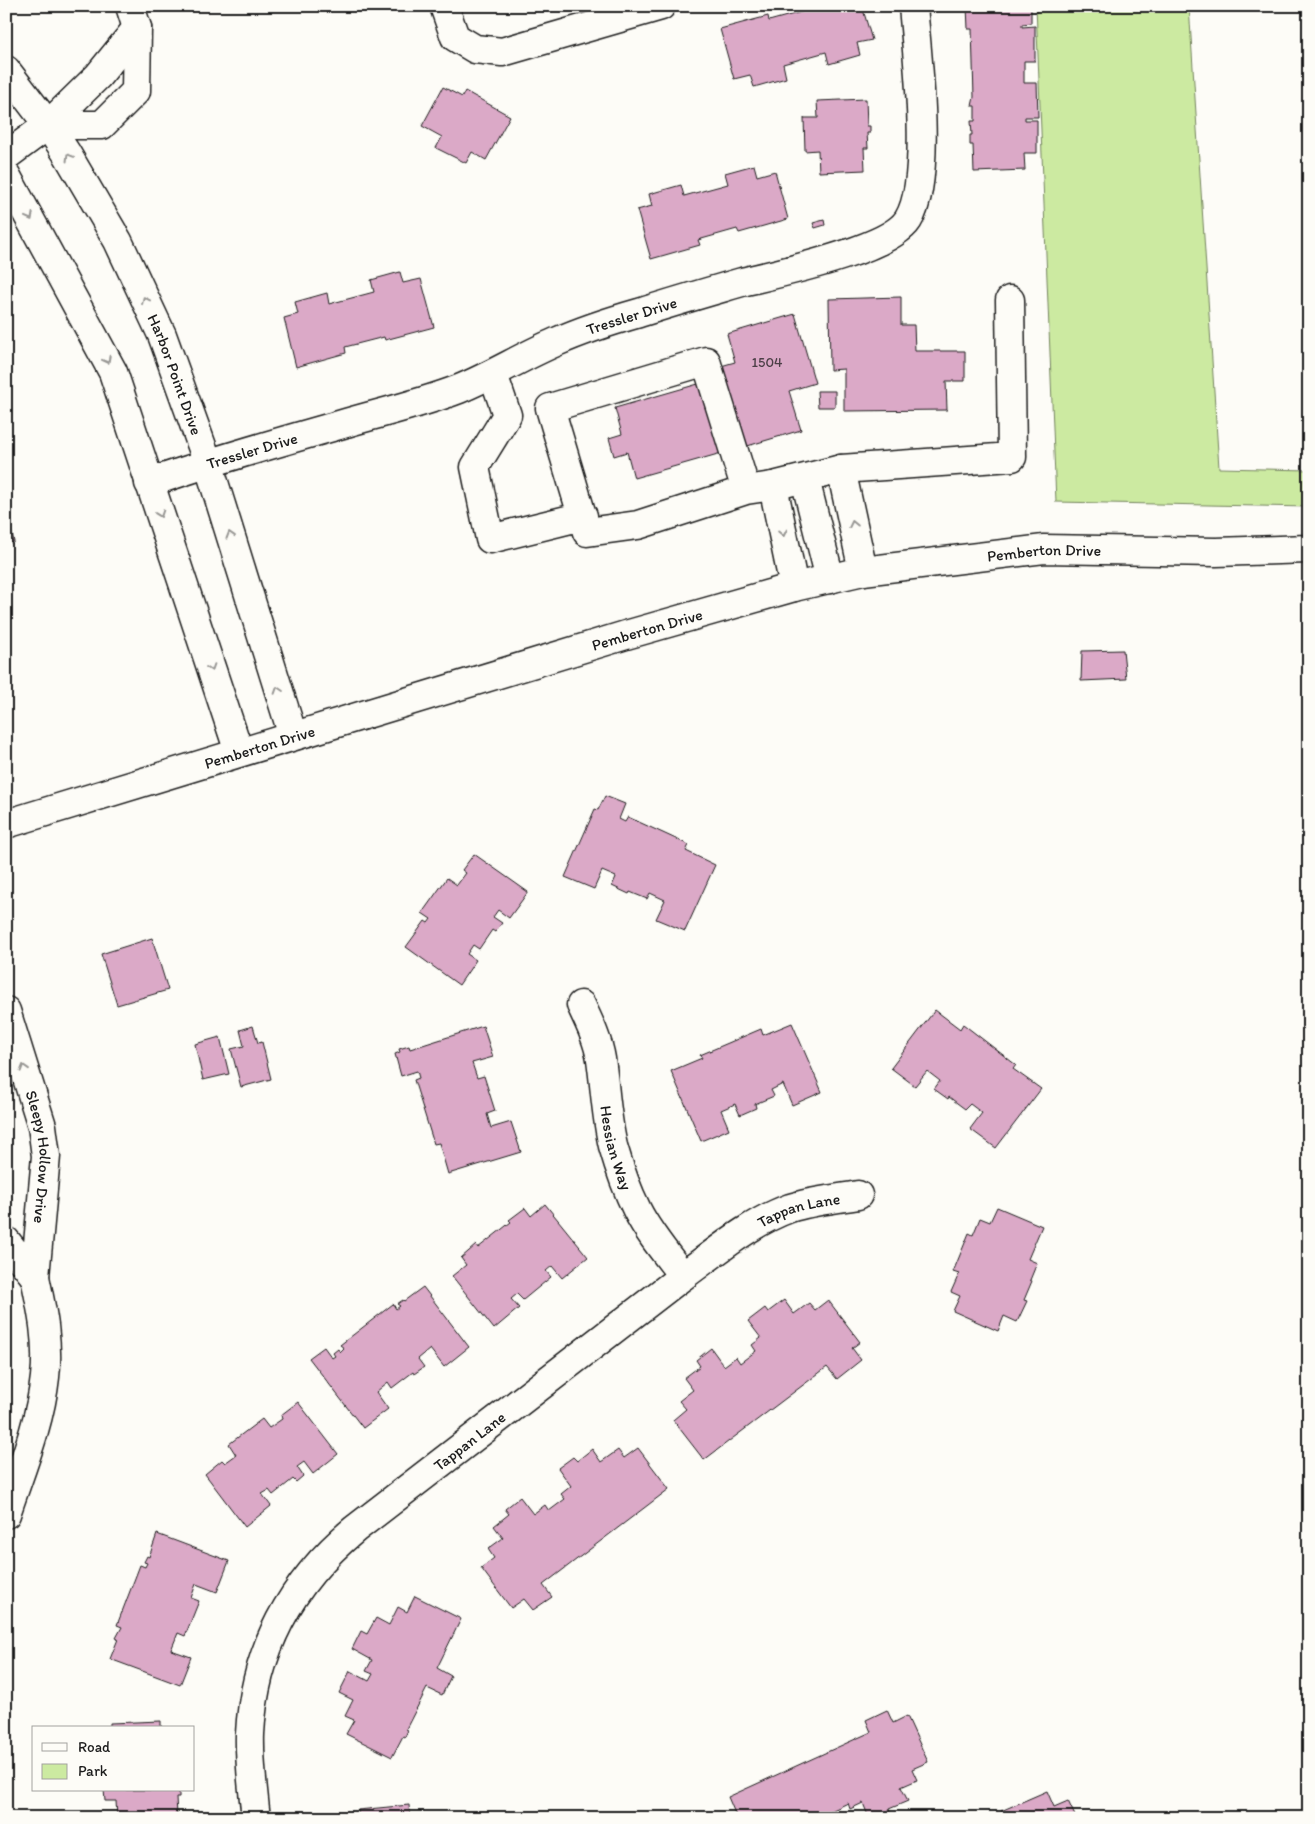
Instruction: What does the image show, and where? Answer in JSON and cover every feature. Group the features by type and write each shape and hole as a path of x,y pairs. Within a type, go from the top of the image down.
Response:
{"street":[{"path":"444,6 454,37 475,49 502,52 661,6"},
{"name":"Tressler Drive","path":"149,483 208,463 458,389 493,374 557,341 610,322 702,293 855,252 888,237 908,221 919,193 921,147 920,91 913,6"},
{"path":"6,156 48,125 98,76 134,17"},
{"path":"48,125 102,125 136,92 134,17"},
{"name":"Harbor Point Drive","path":"6,70 48,125 118,241 162,334 208,463 293,736"},
{"path":"6,174 113,372 239,752"},
{"path":"550,408 587,532 638,524 746,490 773,486 841,469 1012,457 1010,300"},
{"path":"582,516 490,539 475,467 507,415 550,408 706,361 746,490"},
{"path":"493,374 507,415"},
{"path":"841,469 863,572"},
{"path":"805,478 830,579"},
{"path":"773,486 794,587"},
{"name":"Pemberton Drive","path":"6,824 626,635 794,587 863,572 1044,548 1216,552 1309,549"},
{"name":"Hessian Way","path":"581,1005 593,1032 600,1057 613,1145 625,1181 637,1210 655,1239 683,1276"},
{"name":"Sleepy Hollow Drive","path":"6,1011 42,1126 46,1156 35,1277 43,1316 46,1345 45,1375 41,1404 31,1440 6,1514"},
{"name":"Tappan Lane","path":"256,1818 250,1735 253,1701 261,1668 271,1637 284,1609 304,1580 322,1559 354,1529 683,1276 759,1224 790,1208 858,1195"},
{"name":"Sleepy Hollow Drive","path":"6,1241 35,1277"}],"green space":[{"path":"1036,6 1189,6 1219,468 1309,470 1309,507 1056,502"}],"building":[{"path":"811,6 862,6 872,40 857,43 860,55 829,64 826,52 783,64 786,78 754,87 750,75 734,79 720,29 768,16 769,21 812,9"},
{"path":"967,6 1031,6 1031,23 1022,24 1022,27 1035,26 1035,61 1024,61 1024,83 1037,83 1038,117 1025,117 1025,120 1037,120 1037,153 1024,153 1025,170 974,172 973,145 970,145 970,135 972,135 971,121 975,121 975,106 972,106 974,97 972,29 968,29"},
{"path":"443,87 462,97 465,91 510,116 486,160 472,152 466,163 436,148 442,137 422,126"},
{"path":"866,99 867,126 870,126 870,133 867,133 868,148 864,148 865,170 819,172 818,150 805,151 804,118 818,118 817,101"},
{"path":"754,165 757,176 775,171 788,219 739,233 737,229 698,240 700,245 651,259 637,210 652,206 649,194 681,185 684,196 728,184 725,173"},
{"path":"824,220 825,225 815,228 813,223"},
{"path":"400,272 403,283 421,279 434,327 385,340 384,337 345,347 346,353 296,367 284,318 298,314 295,302 327,293 329,304 374,292 371,280"},
{"path":"901,297 901,325 914,325 915,351 965,351 965,381 946,381 947,410 844,411 844,369 830,370 829,299"},
{"path":"795,314 815,383 789,391 801,430 744,447 721,366 735,362 727,334"},
{"path":"705,382 725,452 634,478 627,452 614,456 609,438 622,434 615,408"},
{"path":"817,391 835,391 835,407 818,407"},
{"path":"6,516 8,516 14,542 6,544"},
{"path":"1123,650 1126,679 1081,681 1082,651"},
{"path":"605,796 625,804 619,819 625,822 628,817 689,845 686,851 715,865 685,931 656,919 665,900 650,893 647,899 630,892 629,894 612,886 616,877 602,871 594,889 565,877 595,809 598,810"},
{"path":"474,854 528,892 509,918 498,910 493,917 502,923 495,932 492,930 479,949 473,945 467,954 476,960 459,985 406,947 425,921 428,923 431,919 422,913 447,878 457,885 466,873 462,870"},
{"path":"152,938 168,990 117,1005 101,954"},
{"path":"935,1010 960,1029 963,1024 1016,1065 1013,1069 1041,1089 996,1148 970,1129 982,1113 970,1104 965,1109 934,1089 940,1081 927,1071 915,1086 891,1068"},
{"path":"792,1023 822,1092 792,1105 783,1084 771,1090 774,1096 755,1104 756,1108 740,1115 735,1104 721,1110 729,1129 701,1141 671,1071 702,1058 700,1055 761,1029 763,1035"},
{"path":"253,1026 258,1043 262,1042 271,1079 241,1087 231,1049 244,1046 240,1030"},
{"path":"483,1026 493,1057 472,1063 477,1078 484,1076 495,1111 487,1114 491,1128 511,1122 521,1152 448,1174 439,1143 434,1144 414,1080 419,1078 417,1071 401,1076 395,1054 400,1052 399,1049 409,1046 410,1049"},
{"path":"220,1037 229,1074 203,1080 195,1044"},
{"path":"545,1204 588,1257 562,1278 552,1266 546,1271 551,1277 523,1300 517,1294 511,1299 519,1308 494,1329 452,1276 466,1265 461,1258 476,1245 478,1248 511,1222 509,1220 525,1208 531,1216"},
{"path":"997,1207 1042,1226 1028,1259 1037,1263 1024,1300 1027,1301 1017,1322 1004,1316 998,1331 953,1311 960,1296 951,1292 959,1274 953,1272 969,1233 973,1235 980,1218 990,1222"},
{"path":"423,1287 469,1347 444,1367 430,1349 418,1359 424,1367 414,1374 413,1372 392,1388 388,1382 376,1392 388,1409 363,1428 309,1358 324,1347 332,1358 335,1356 333,1353 338,1349 340,1352 344,1348 340,1345 393,1304 396,1309 400,1306 397,1304"},
{"path":"784,1300 794,1314 809,1303 815,1310 828,1300 860,1342 852,1348 861,1360 837,1379 827,1367 704,1460 673,1420 686,1409 679,1401 693,1390 684,1378 700,1366 696,1360 711,1348 724,1366 736,1357 740,1363 756,1351 752,1345 761,1338 748,1321 765,1308 768,1312"},
{"path":"298,1402 338,1454 313,1474 304,1462 297,1467 303,1476 296,1482 293,1479 273,1495 269,1490 262,1494 271,1506 245,1527 205,1474 222,1460 225,1463 236,1455 229,1444 262,1419 269,1428 282,1419 281,1415"},
{"path":"638,1448 669,1489 543,1585 552,1597 533,1610 524,1599 511,1608 481,1568 494,1558 488,1549 503,1538 494,1526 509,1514 505,1509 520,1497 533,1514 545,1505 549,1511 565,1499 561,1494 571,1486 558,1468 573,1457 577,1461 592,1449 601,1462 618,1450 624,1458"},
{"path":"157,1534 229,1561 217,1592 196,1584 191,1598 199,1601 185,1636 178,1633 171,1650 191,1657 180,1685 110,1659 118,1639 116,1638 122,1627 117,1625 140,1565 145,1567 147,1563 144,1562 147,1556 149,1557"},
{"path":"415,1596 461,1619 437,1668 451,1676 442,1695 427,1688 406,1729 408,1730 405,1737 403,1736 392,1757 346,1734 354,1720 345,1716 353,1700 339,1693 350,1671 369,1681 373,1674 366,1671 372,1660 352,1649 361,1631 367,1634 376,1618 389,1625 398,1607 407,1612"},
{"path":"887,1710 893,1723 907,1716 928,1762 912,1769 917,1780 901,1787 908,1801 889,1809 891,1815 885,1818 869,1818 863,1803 850,1809 848,1803 831,1811 833,1816 830,1818 737,1818 728,1797 871,1732 866,1720"},
{"path":"161,1721 161,1726 110,1726 110,1723"},
{"path":"1047,1791 1054,1807 1068,1801 1076,1818 1003,1818 1001,1811"},
{"path":"104,1792 179,1792 179,1797 176,1797 177,1816 167,1816 167,1818 117,1818 116,1801 105,1801"},
{"path":"409,1805 410,1818 359,1818 358,1810"}]}
